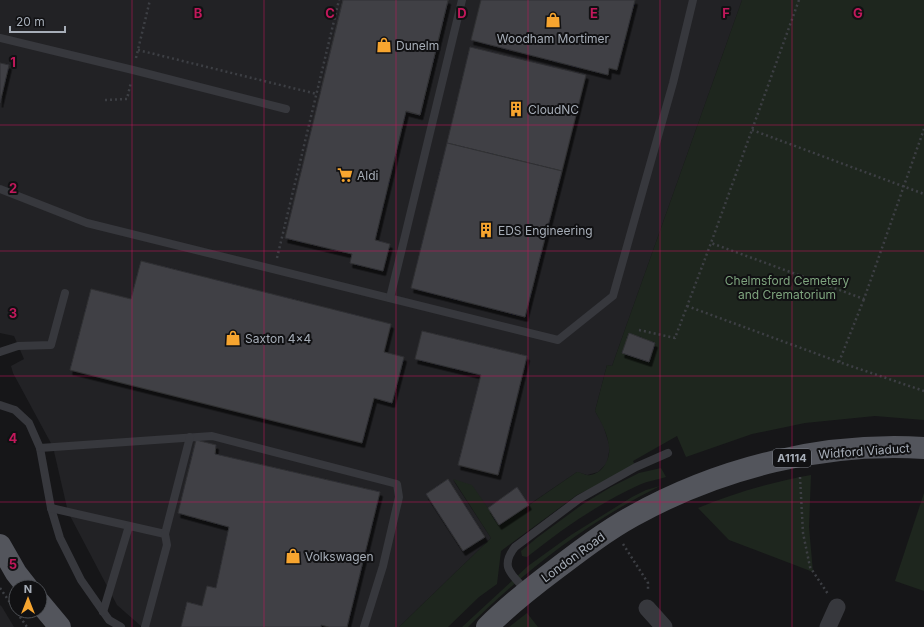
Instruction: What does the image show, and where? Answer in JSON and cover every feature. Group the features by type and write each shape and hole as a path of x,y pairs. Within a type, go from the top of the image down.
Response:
{"main road":[{"name":"Widford Viaduct","path":"667,499 698,485 734,472 794,457 841,450 924,448"},
{"name":"London Road","path":"487,627 526,591 580,551 633,516 667,499"},
{"path":"0,545 21,579"},
{"path":"48,612 60,627"}],"street":[{"path":"828,627 837,607"},
{"path":"647,608 664,627"}],"lane":[{"path":"390,298 462,0"},
{"path":"0,189 87,223 558,340 613,296 673,83 692,0"},
{"path":"0,38 286,109"},
{"path":"0,352 18,346 51,345 65,293"},
{"path":"0,405 15,410 29,423 40,448 51,508 63,545 81,580 103,612 110,620 121,627"},
{"path":"40,448 212,436 397,484 399,497 382,566 364,627"},
{"path":"145,627 167,546 164,534 190,437"},
{"path":"526,591 510,572 507,565 510,554 515,547 579,499 636,467 668,453"},
{"path":"51,508 164,534"},
{"path":"103,612 129,526"}],"path":[{"path":"274,270 340,0"},
{"path":"639,330 674,338 711,243 799,0"},
{"path":"138,50 317,94"},
{"path":"839,362 864,299 924,129"},
{"path":"752,130 924,194"},
{"path":"711,243 864,299"},
{"path":"687,306 839,362 924,391"},
{"path":"800,473 803,533 810,567 837,607"},
{"path":"612,529 648,583 647,608"},
{"path":"0,588 27,627"}],"shaded area":[{"path":"0,0 742,0 612,366 607,365 595,411 603,425 610,447 607,463 598,472 587,475 577,472 499,525 453,480 491,538 399,627 142,627 117,605 68,512 53,447 13,373 11,366 24,359 14,336 0,333"},
{"path":"0,605 14,627 0,627"}],"green space":[{"name":"Chelmsford Cemetery and Crematorium","path":"742,0 924,0 924,420 875,416 805,423 752,434 686,457 677,436 633,461 636,467 577,495 501,551 497,584 479,597 448,627 399,627 491,538 453,479 472,485 500,525 577,472 591,475 600,470 607,462 609,452 607,437 595,411 607,365 612,366"},
{"path":"661,468 666,477 642,484 609,500 567,527 527,557 522,556 521,551 583,504 611,487 639,473"},
{"path":"811,475 809,527 813,572 729,540 698,508 753,488"},
{"path":"660,486 583,531 512,586 468,627 462,627 528,566 571,535 632,497 646,490"},
{"path":"924,493 924,591 895,581"},
{"path":"527,613 538,627 509,627"}],"building":[{"name":"Dunelm","path":"343,0 448,0 420,115 321,90"},
{"path":"343,0 448,0 420,115 406,111 375,240 390,244 383,271 350,263 352,254 285,238"},
{"name":"Woodham Mortimer","path":"481,0 635,0 617,70 609,68 608,75 471,40"},
{"name":"CloudNC","path":"470,47 586,75 562,171 447,143"},
{"path":"0,63 9,65 0,103"},
{"name":"EDS Engineering","path":"447,143 562,171 525,317 411,288"},
{"name":"Saxton 4x4","path":"141,261 391,324 384,352 404,357 392,403 374,398 362,443 70,370 91,289 131,299"},
{"path":"422,331 527,356 498,475 458,465 481,375 415,359"},
{"path":"629,333 655,343 649,362 622,353"},
{"name":"Volkswagen","path":"196,440 216,445 215,454 380,492 347,627 329,627 321,625 321,627 181,627 187,602 202,606 207,586 216,588 229,527 178,513"},
{"path":"448,479 485,537 463,551 426,494"},
{"path":"517,487 529,505 499,525 488,508"}],"place":[{"name":"Woodham Mortimer","path":"553,20"},
{"name":"Dunelm","path":"384,45"},
{"name":"CloudNC","path":"516,109"},
{"name":"Aldi","path":"345,175"},
{"name":"EDS Engineering","path":"486,230"},
{"name":"Saxton 4x4","path":"233,338"},
{"name":"Volkswagen","path":"293,556"}]}
